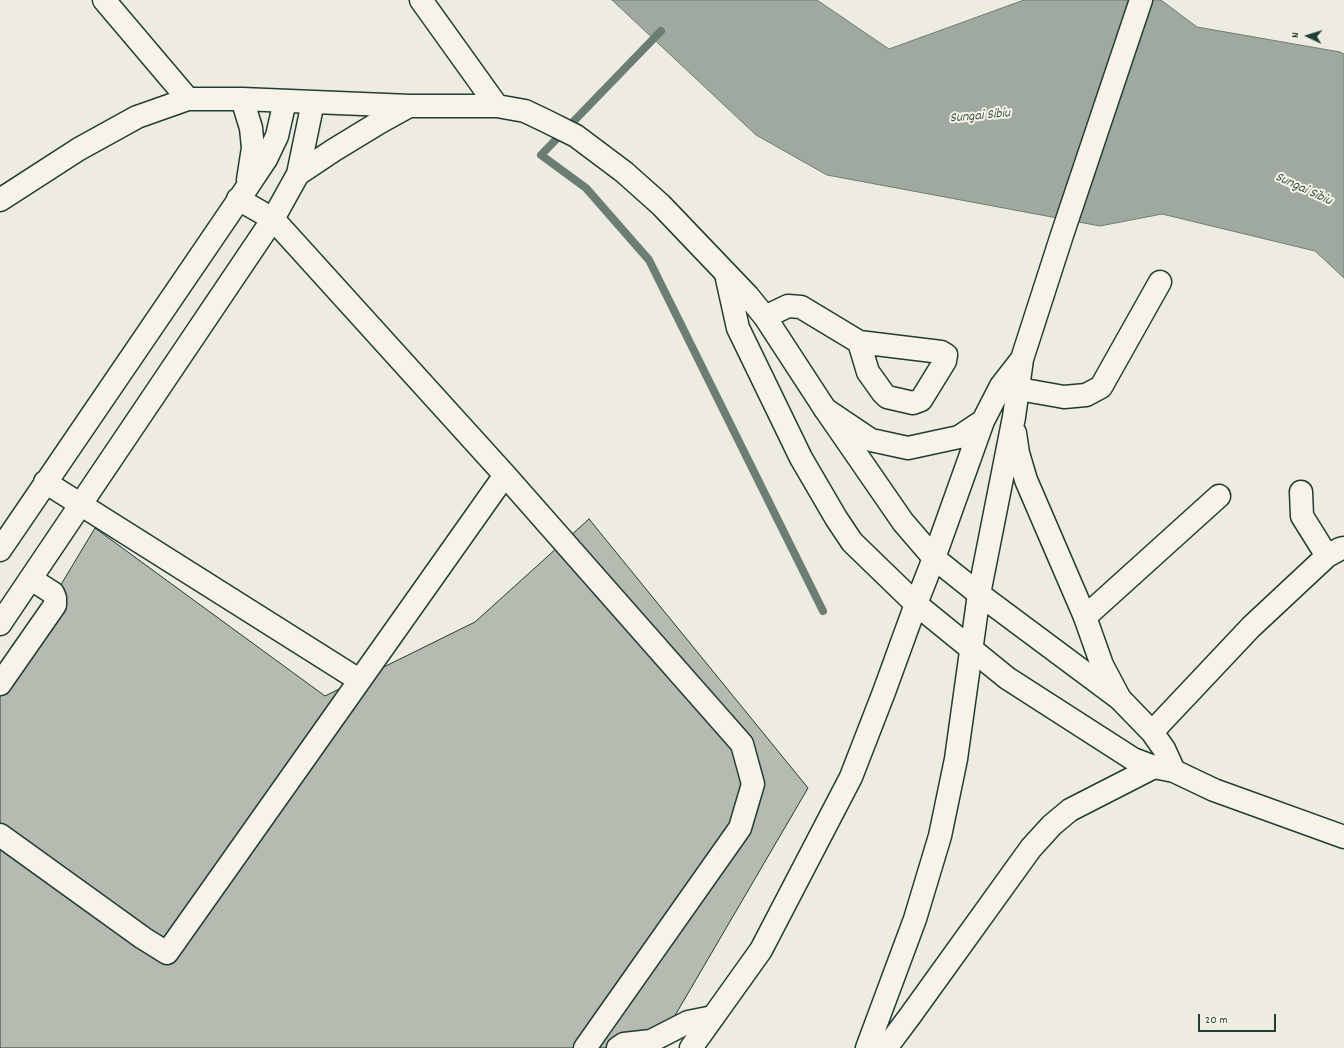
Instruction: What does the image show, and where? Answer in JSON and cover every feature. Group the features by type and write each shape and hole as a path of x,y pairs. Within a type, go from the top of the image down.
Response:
{"street":[{"path":"104,0 188,99"},
{"path":"421,0 497,106"},
{"path":"867,1048 915,919 940,836 956,759 979,594 1014,417 1022,359 1141,0"},
{"path":"0,200 79,149 136,117 188,99 242,99 410,106 497,106 525,111 546,121 576,136 624,172 661,204 748,296 764,317 903,522 934,558 979,594 1120,699 1152,732 1164,749 1164,769"},
{"path":"242,99 250,128 253,148 242,194"},
{"path":"0,550 266,159 277,136 285,101"},
{"path":"0,624 273,220 298,174 313,102"},
{"path":"298,174 380,122 410,106"},
{"path":"242,194 273,220 504,475 742,744 753,784 740,828 584,1048"},
{"path":"726,274 738,328 801,458 836,518 852,542 916,604 1007,678 1133,759 1164,769 1214,790 1344,837"},
{"path":"1019,389 1064,397 1086,395 1101,388 1160,282"},
{"path":"764,317 788,306 801,307 858,342"},
{"path":"691,1048 761,950 851,777 934,558 983,421 1001,386 1022,359"},
{"path":"825,409 871,440 908,448 959,437 983,421"},
{"path":"1014,417 1018,453 1026,480 1085,617 1102,665 1120,699"},
{"path":"0,835 166,953 504,475"},
{"path":"46,482 359,680"},
{"path":"1152,732 1251,627 1335,552 1302,516 1302,492"},
{"path":"1085,617 1219,496"},
{"path":"0,684 55,605 56,598 53,593 31,579"},
{"path":"886,1048 1031,848 1052,825 1070,810 1164,769"},
{"path":"618,1048 624,1044 649,1044 688,1022 713,1017"}],"water":[{"name":"Sungai Sibiu","path":"612,0 817,0 889,49 1024,0 1161,0 1197,27 1340,52 1344,54 1344,278 1315,251 1162,214 1100,226 827,175 756,135"}],"building":[{"path":"589,519 808,788 656,1048 0,1048 0,686 95,528 325,696 475,622"}],"waterway":[{"path":"661,31 541,155 586,188 649,260 823,611"}]}
